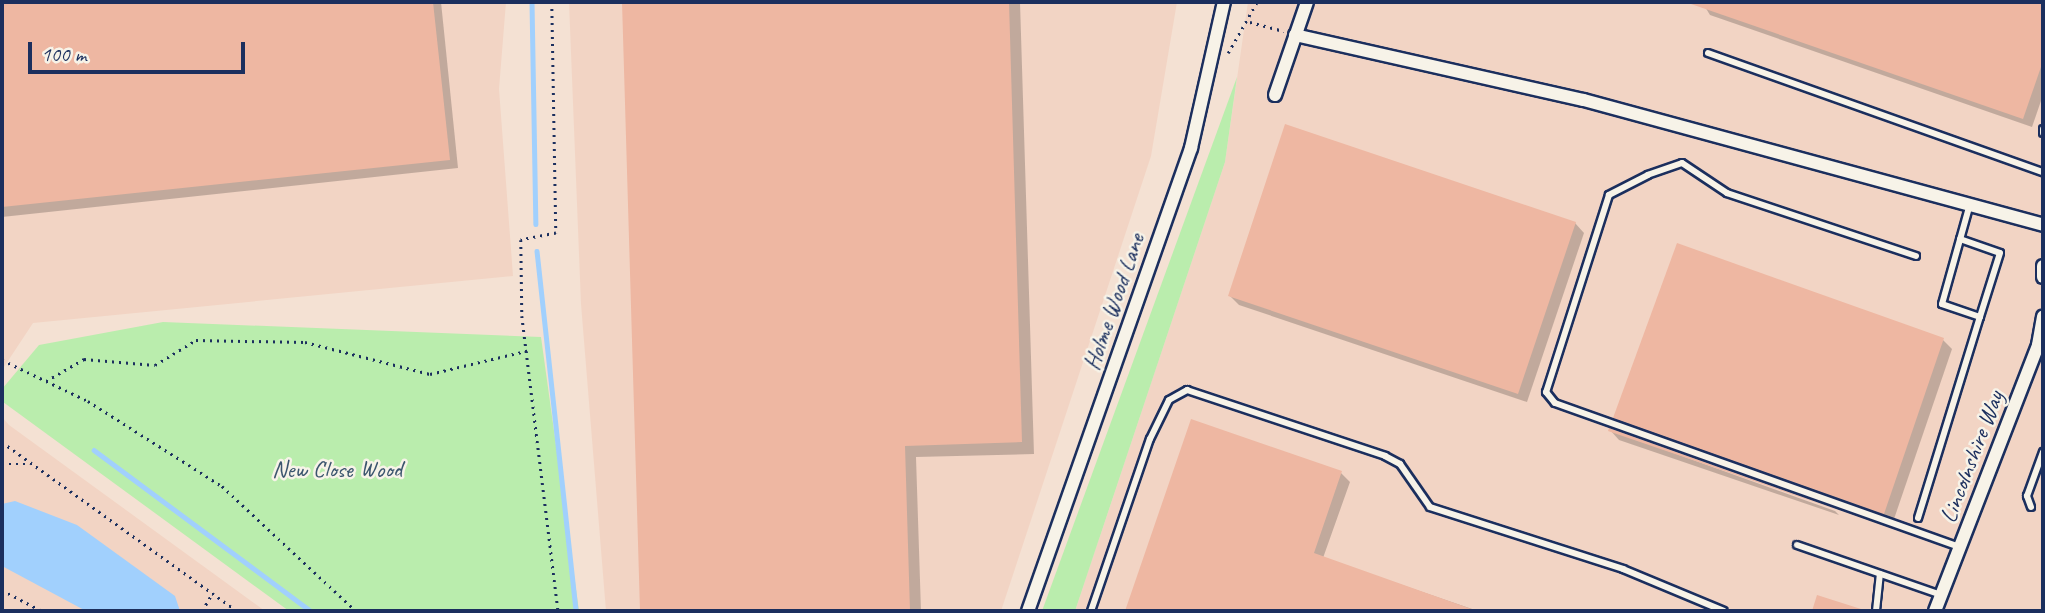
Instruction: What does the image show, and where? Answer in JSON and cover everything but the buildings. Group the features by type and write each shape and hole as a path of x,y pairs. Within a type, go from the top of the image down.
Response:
{"street":[{"name":"Holme Wood Lane","path":"1028,611 1191,148 1215,56 1224,2"},
{"path":"1275,95 1307,2"},
{"path":"1295,35 1584,100 1812,166 1971,202 2043,225"},
{"path":"2043,266 2043,277"},
{"name":"Lincolnshire Way","path":"1935,611 2043,316"}],"lane":[{"path":"1708,53 2043,172"},
{"path":"1916,256 1727,193 1682,163 1659,171 1609,195 1546,392 1555,403 1959,547"},
{"path":"1971,202 1942,304 1980,317"},
{"path":"1918,518 2000,253 1960,239"},
{"path":"1091,611 1150,439 1169,400 1187,390 1385,456 1400,464 1430,507 1623,569 1724,611"},
{"path":"2031,507 2027,496 2043,452"},
{"path":"1797,545 1941,595"},
{"path":"1876,611 1880,574"}],"path":[{"path":"552,2 556,233 521,240 522,316 530,350 558,611"},
{"path":"1215,56 1226,54 1250,22 1257,2"},
{"path":"1250,22 1295,35"},
{"path":"2,303 2,346"},
{"path":"46,381 84,359 155,365 196,340 305,342 430,374 530,350"},
{"path":"2,360 46,381 222,486 356,611"},
{"path":"2,442 237,611"},
{"path":"2,464 32,464"},
{"path":"2,590 42,611"},
{"path":"202,611 212,594"}],"shaded area":[{"path":"2,2 506,2 499,89 513,276 33,323 2,370"},
{"path":"569,2 1177,2 1151,156 1001,611 606,611 581,304"},
{"path":"1248,2 2043,2 2043,611 1075,611 1225,162"},
{"path":"2,417 9,425 265,611 2,611"}],"green space":[{"path":"1237,77 1225,162 1075,611 1042,611"},
{"name":"New Close Wood","path":"163,322 541,337 579,611 289,611 3,402 2,389 39,345"}],"water":[{"path":"15,501 77,525 175,596 180,611 86,611 2,566 2,504"}],"waterway":[{"path":"532,2 536,224"},
{"path":"537,251 576,611"},
{"path":"94,450 311,611"}]}
